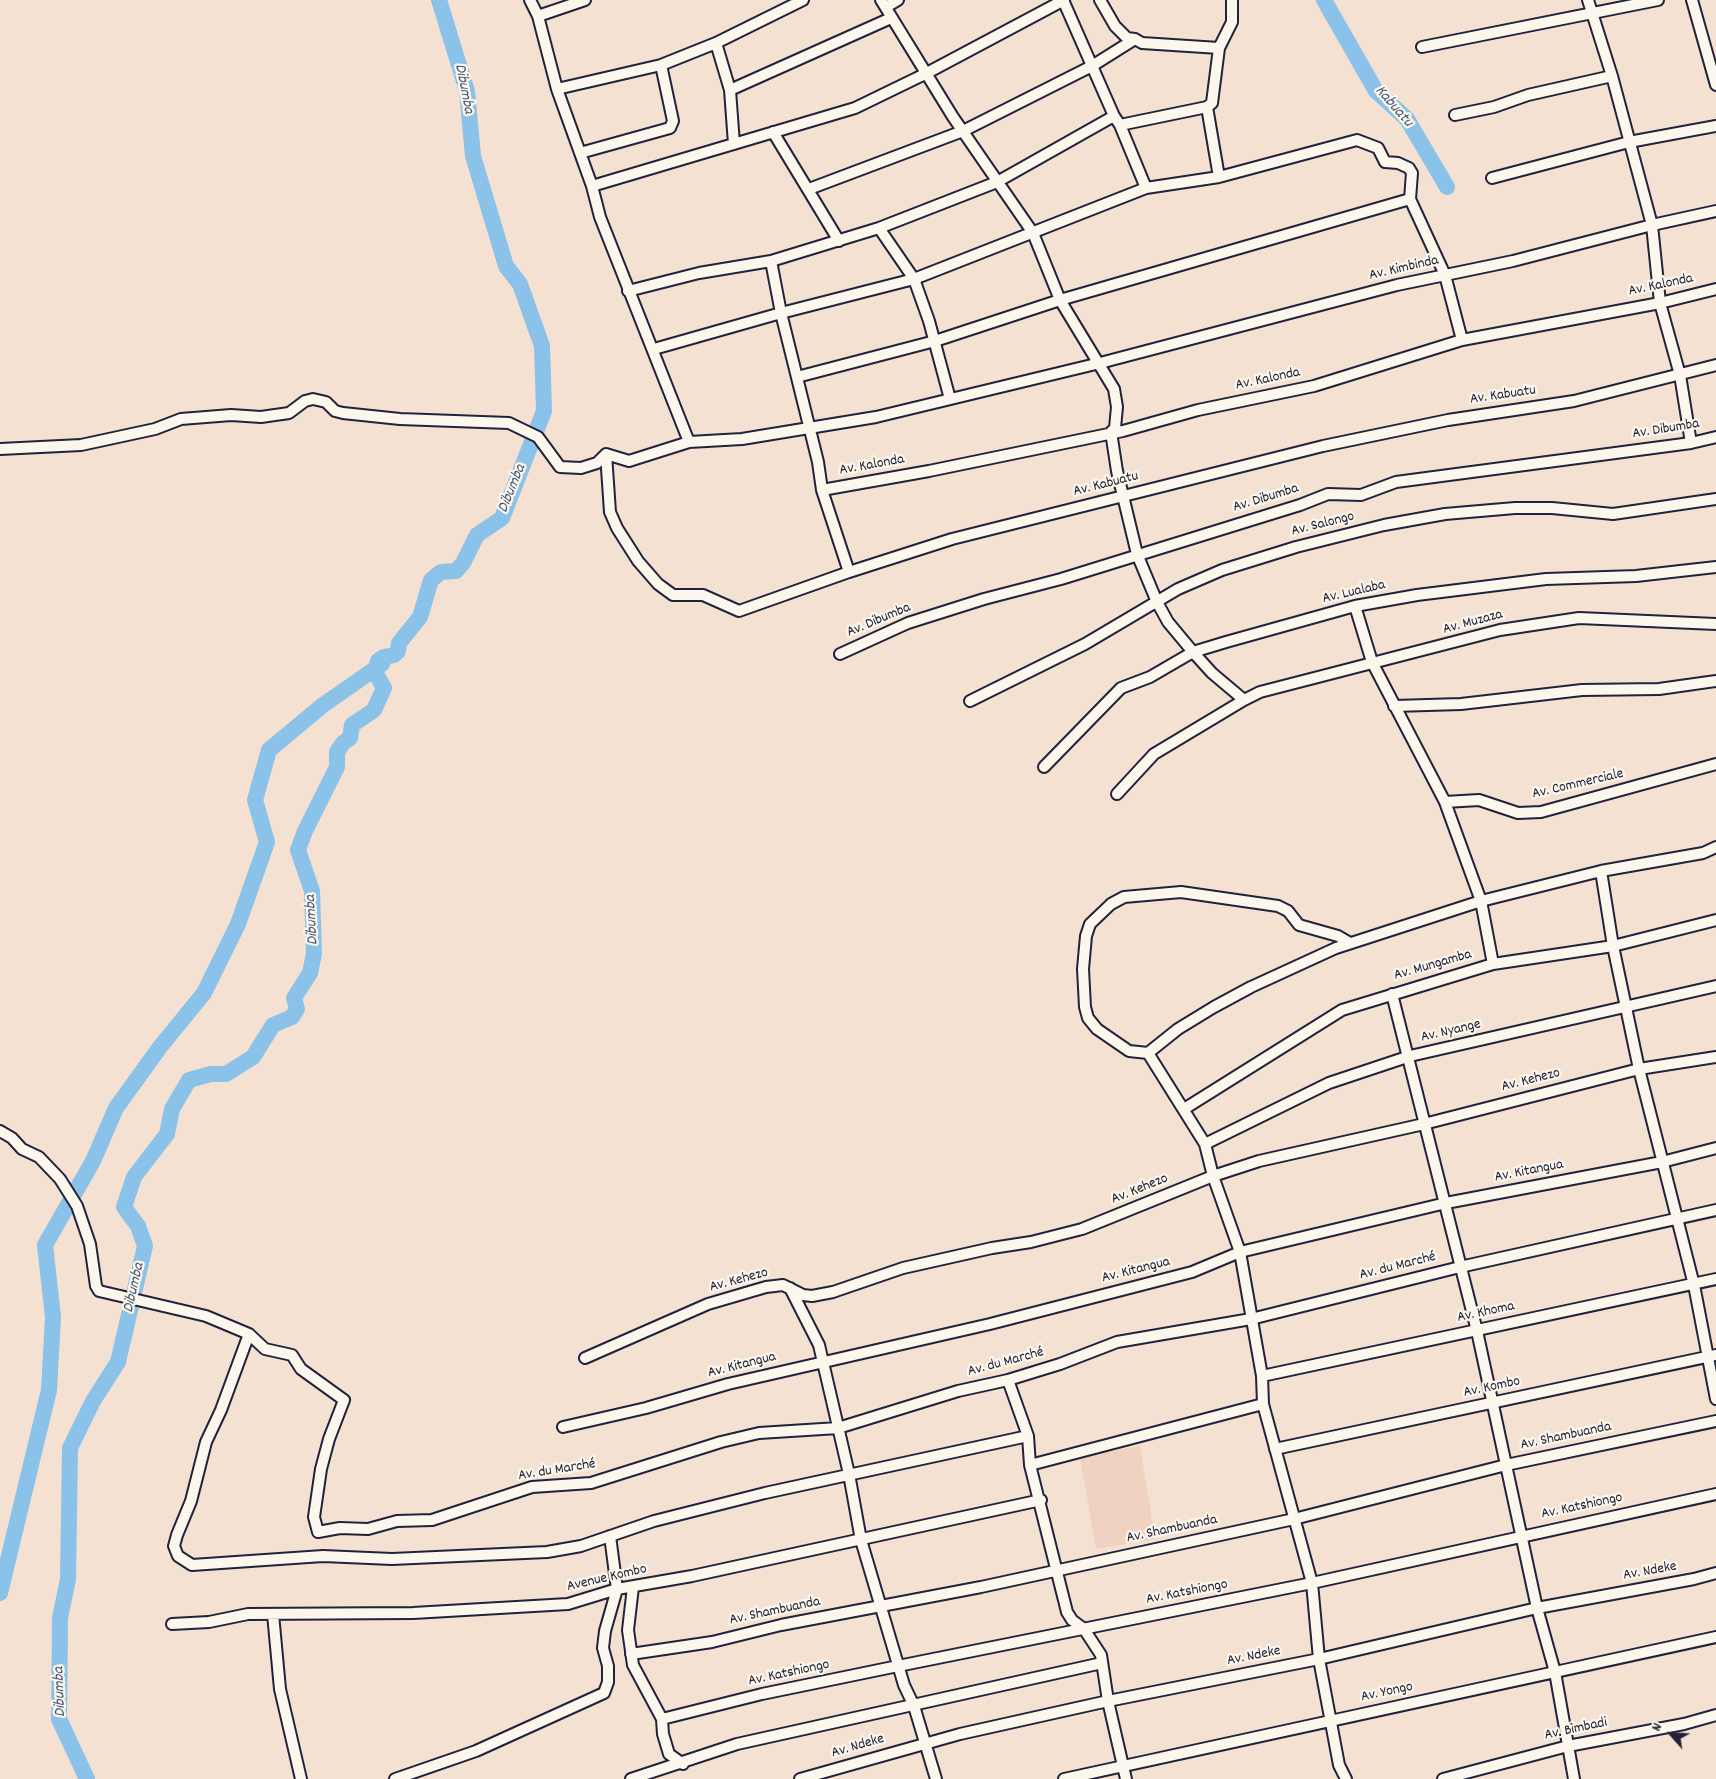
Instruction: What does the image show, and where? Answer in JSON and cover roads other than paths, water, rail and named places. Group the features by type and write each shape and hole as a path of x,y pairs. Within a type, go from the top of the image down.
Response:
{"street":[{"path":"530,0 538,16 557,88 592,186 600,218 628,291 654,349 689,442"},
{"path":"538,16 585,0"},
{"path":"557,88 660,65 716,42 803,0"},
{"path":"898,0 883,4 925,74 996,182 1033,233 1060,300 1100,363 1114,389 1118,406 1115,428 1111,432 1116,471 1137,554 1157,602 1168,622 1193,652 1212,673 1244,700"},
{"path":"592,186 855,108 925,74 1064,0 1146,188"},
{"path":"1100,0 1120,33 1127,38 1135,39 1142,43 1219,48"},
{"path":"1120,125 1208,108 1212,103 1219,48 1232,22 1232,0"},
{"path":"1588,0 1612,76 1652,225 1660,303 1680,375 1691,443"},
{"path":"1422,47 1658,0"},
{"path":"1692,0 1716,85"},
{"path":"730,90 891,18"},
{"path":"809,189 963,131 1092,66 1135,39"},
{"path":"716,42 730,90 734,144"},
{"path":"580,153 670,128 673,121 660,65"},
{"path":"1455,115 1494,107 1528,95 1612,76"},
{"path":"1208,108 1219,177"},
{"path":"628,291 699,273 771,261 879,228 996,182 1114,116"},
{"path":"1492,178 1629,142 1716,126"},
{"path":"773,132 839,241"},
{"path":"654,349 781,313 914,279 1146,188 1219,177 1363,141 1378,148 1385,162 1398,163 1409,168 1412,173 1410,199 1445,275 1462,340"},
{"path":"797,377 935,341 1060,300 1410,199"},
{"name":"Av. Kimbinda","path":"606,454 628,461 689,442 742,439 876,417 1100,363 1319,304 1445,275 1513,262 1652,225 1716,211"},
{"path":"879,228 914,279 935,341 950,399"},
{"path":"771,261 781,313 810,429 822,490 849,572"},
{"name":"Av. Kalonda","path":"822,490 929,471 1111,432 1198,410 1314,386 1462,340 1660,303 1716,289"},
{"name":"Av. Kabuatu","path":"606,454 610,512 617,528 658,584 673,595 703,595 739,611 849,572 952,539 1323,446 1448,420 1574,402 1716,365"},
{"path":"0,449 81,445 155,429 181,418 261,417 289,412 305,401 313,400 326,402 335,410 343,413 400,419 509,423 534,434 560,467 566,469 581,468 597,463 606,454"},
{"name":"Av. Dibumba","path":"840,654 908,623 984,599 1061,580 1137,554 1300,505 1328,494 1361,495 1396,482 1691,443 1716,437"},
{"name":"Av. Salongo","path":"970,700 1086,644 1178,589 1222,570 1296,546 1384,525 1445,514 1515,508 1554,508 1613,514 1716,499"},
{"name":"Av. Lualaba","path":"1044,767 1120,688 1150,677 1193,652 1356,606 1417,595 1546,579 1636,576 1716,567"},
{"path":"1356,606 1372,662 1444,802 1481,901 1493,964"},
{"name":"Av. Muzaza","path":"1117,794 1154,754 1260,692 1372,662 1426,651 1500,630 1579,618 1716,624"},
{"path":"1394,706 1461,704 1582,690 1659,689 1716,681"},
{"name":"Av. Commerciale","path":"1444,802 1479,800 1518,813 1540,812 1716,764"},
{"path":"1148,1054 1178,1029 1221,1003 1251,987 1350,943 1481,901 1601,871 1703,852 1716,847"},
{"path":"1601,871 1613,946 1639,1069 1712,1356 1716,1399"},
{"path":"1346,1779 1339,1765 1330,1720 1320,1659 1312,1584 1263,1404 1262,1376 1240,1252 1213,1176 1205,1144 1148,1054 1130,1051 1097,1029 1088,1018 1085,1007 1083,969 1086,936 1090,924 1110,904 1124,897 1181,892 1278,906 1288,911 1299,925 1338,936 1350,943"},
{"name":"Av. Mungamba","path":"1184,1109 1342,1010 1493,964 1613,946 1716,920"},
{"name":"Av. Nyange","path":"1205,1144 1329,1083 1410,1056 1627,1008 1716,986"},
{"path":"1392,994 1410,1056 1424,1124 1446,1203 1477,1331 1537,1608 1555,1672 1574,1779"},
{"name":"Av. Kehezo","path":"585,1358 708,1304 766,1288 783,1285 803,1295 833,1292 903,1268 992,1248 1031,1242 1082,1229 1213,1176 1259,1162 1424,1124 1639,1069 1716,1057"},
{"path":"0,1131 12,1138 22,1148 39,1157 60,1179 77,1206 90,1244 96,1286 99,1291 206,1316 249,1334 221,1410 206,1442 191,1501 177,1535 174,1546 178,1556 186,1564 241,1563 323,1556 392,1559 547,1552 582,1546 654,1521 850,1474 1028,1436"},
{"name":"Av. Kitangua","path":"563,1428 646,1408 728,1384 980,1326 1192,1272 1240,1252 1446,1203 1662,1162 1716,1148"},
{"name":"Av. du Marché","path":"249,1334 265,1349 292,1355 301,1369 344,1400 329,1439 321,1469 315,1519 318,1532 340,1528 368,1529 397,1521 432,1520 532,1487 591,1483 721,1442 758,1433 838,1428 958,1391 1008,1380 1060,1364 1117,1342 1251,1319 1460,1267 1716,1210"},
{"name":"Av. Khoma","path":"1262,1376 1716,1279"},
{"path":"790,1288 819,1345 850,1474 861,1540 898,1666 914,1706 936,1779"},
{"name":"Av. Kombo","path":"1275,1449 1712,1356"},
{"path":"1008,1380 1028,1436 1030,1465 1041,1500 1067,1612 1072,1620 1084,1629 1096,1645 1102,1662 1108,1701 1126,1779"},
{"path":"1030,1465 1263,1404"},
{"name":"Av. Shambuanda","path":"631,1654 712,1642 1294,1520 1506,1465 1716,1421"},
{"name":"Av. Katshiongo","path":"662,1719 762,1694 1312,1584 1716,1494"},
{"name":"Avenue Kombo","path":"172,1624 209,1622 248,1614 413,1613 568,1604 618,1588 633,1587 861,1540 1041,1500"},
{"path":"395,1779 476,1751 604,1693 608,1682 608,1666 603,1648 605,1632 618,1588 610,1536"},
{"name":"Av. Ndeke","path":"800,1779 924,1744 1108,1701 1320,1659 1537,1608 1694,1579 1716,1573"},
{"path":"633,1587 628,1630 631,1654 638,1674 662,1719 663,1734 669,1754 683,1764"},
{"path":"273,1614 280,1689 301,1779"},
{"name":"Av. Yongo","path":"1064,1779 1716,1637"},
{"path":"631,1779 683,1764 737,1744 914,1706 1102,1662"},
{"name":"Av. Bimbadi","path":"1443,1779 1568,1746 1684,1724 1716,1715"}],"waterway":[{"name":"Dibumba","path":"87,1779 59,1719 60,1618 68,1579 70,1448 93,1401 118,1362 145,1246 138,1226 124,1207 134,1177 167,1134 172,1109 189,1080 211,1074 226,1074 253,1057 273,1025 292,1017 297,1009 294,998 310,973 314,954 312,891 298,850 305,831 337,767 337,752 343,743 350,738 352,725 374,710 384,688 375,672 378,661 384,657 394,655 398,651 399,643 420,617 431,580 441,572 456,571 463,563 477,535 502,518 544,411 542,346 520,284 506,266 473,156 467,91 439,0"},
{"name":"Kabuatu","path":"1324,0 1376,91 1407,119 1447,187"},
{"path":"0,1593 49,1390 53,1317 45,1245 93,1161 116,1108 160,1047 204,993 238,924 267,842 255,800 269,750 323,705 382,664"}]}
